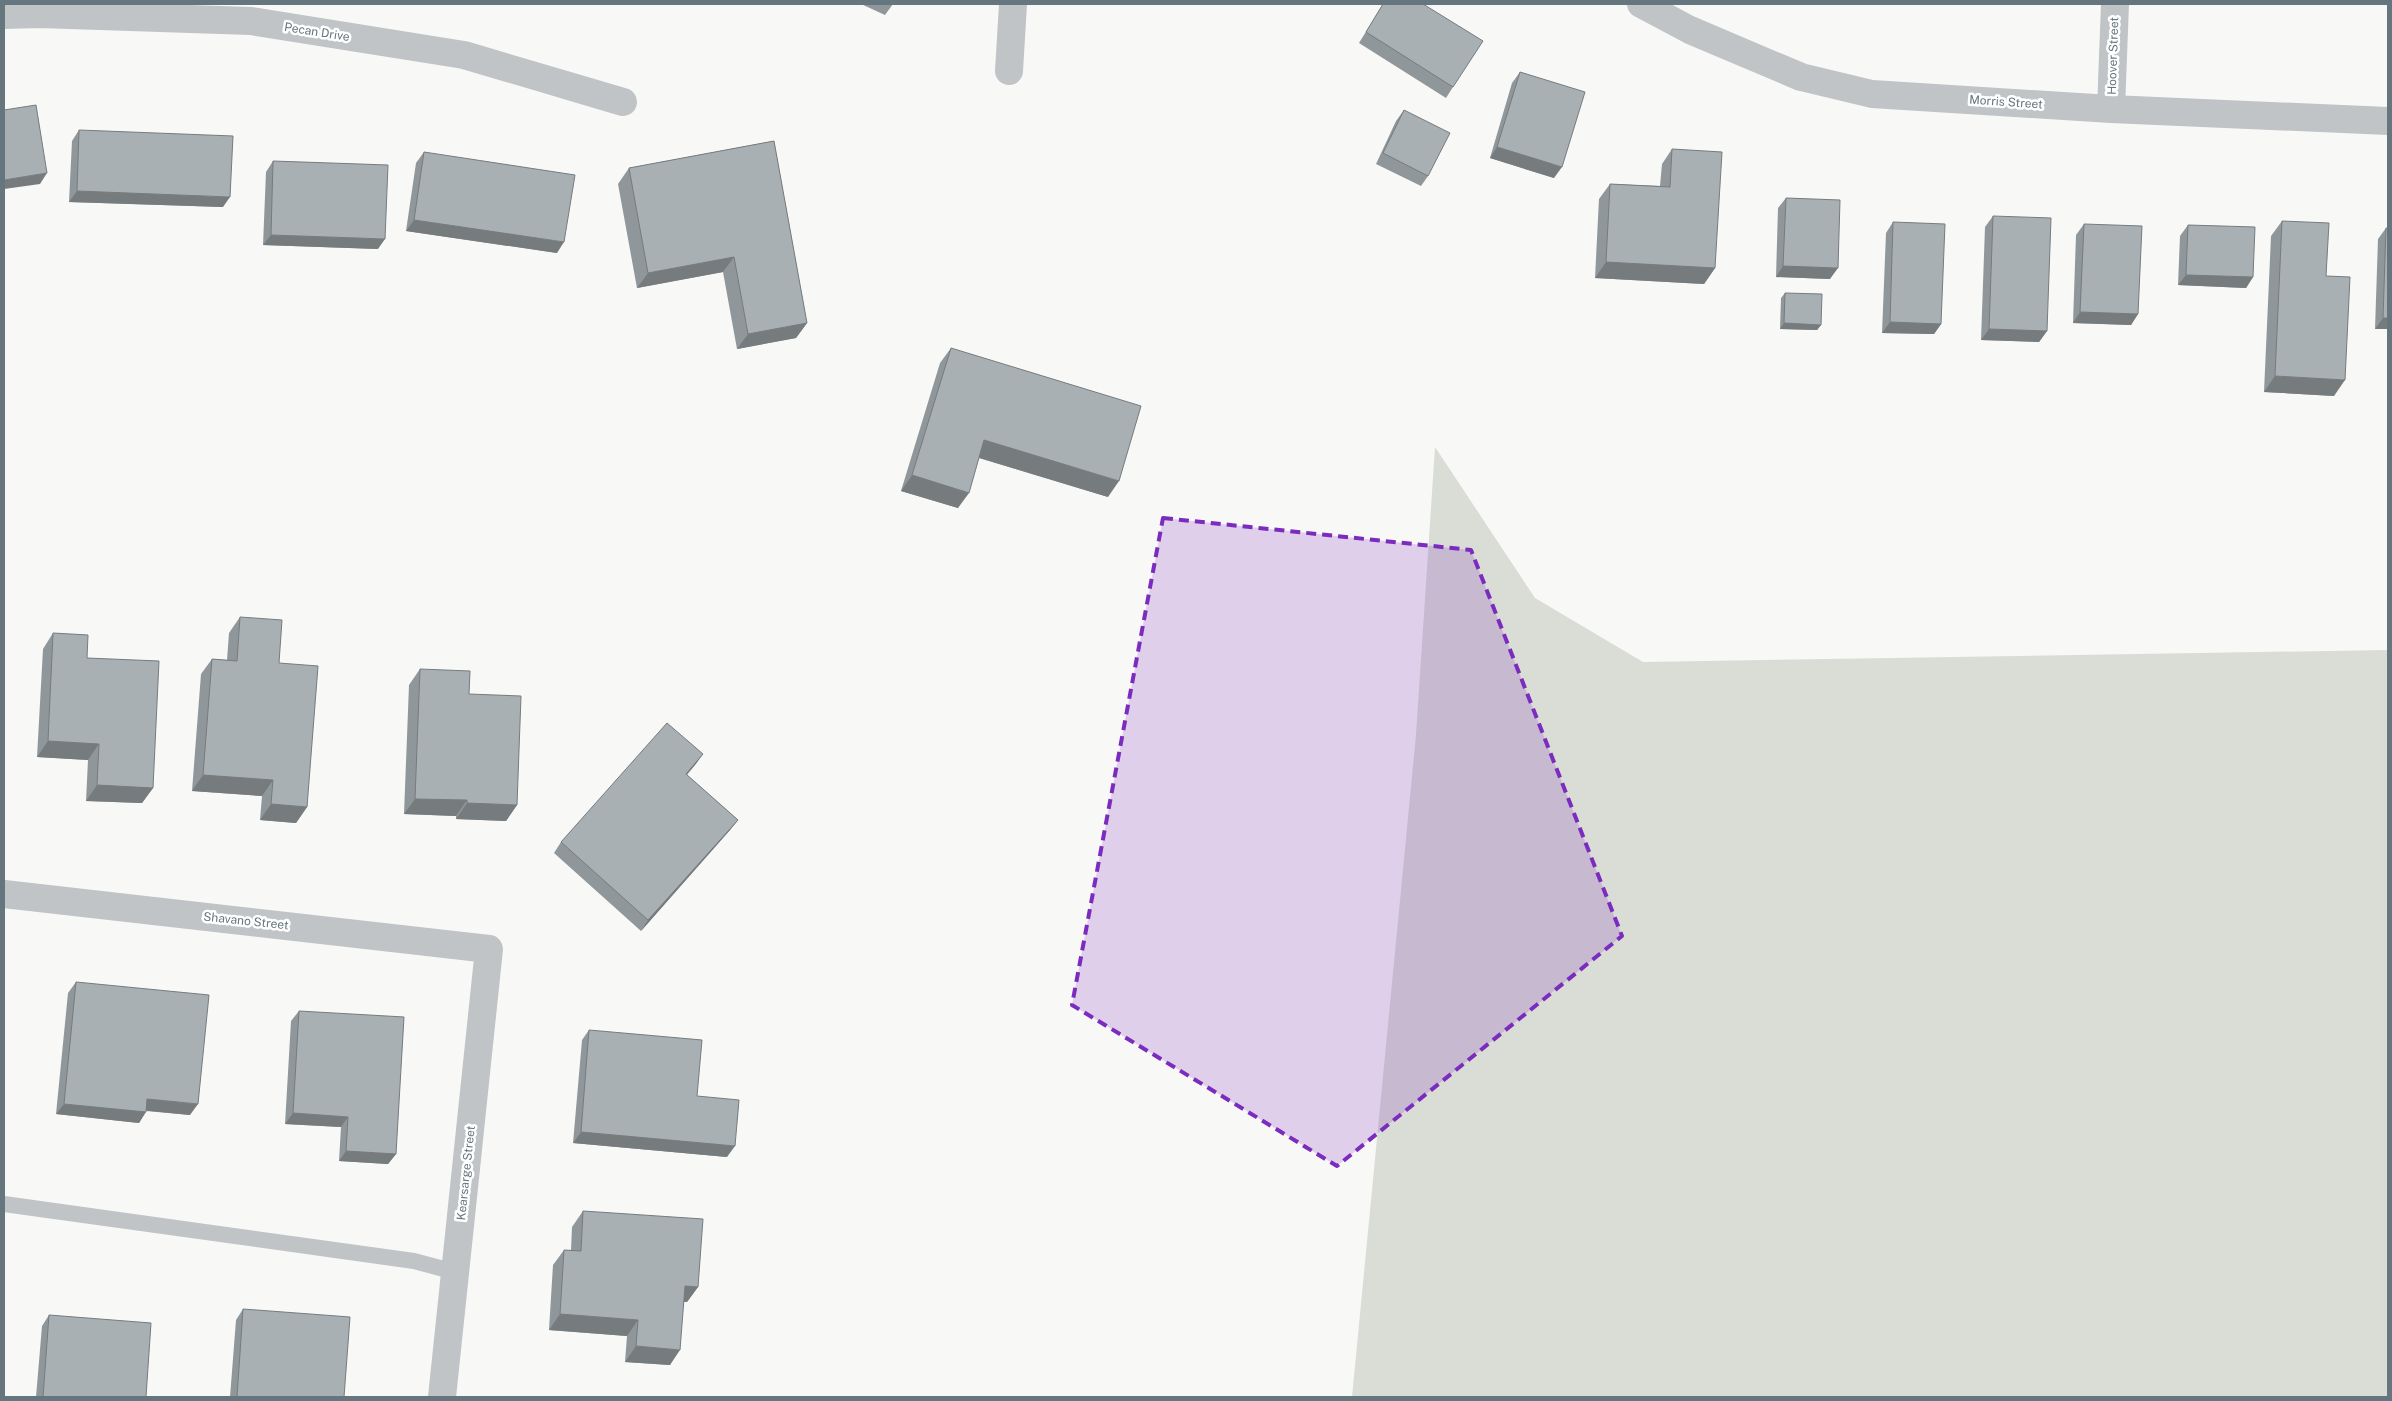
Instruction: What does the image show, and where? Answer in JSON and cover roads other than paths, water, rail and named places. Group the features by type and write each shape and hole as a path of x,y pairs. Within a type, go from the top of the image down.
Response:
{"street":[{"path":"1009,71 1012,4"},
{"name":"Morris Street","path":"1641,4 1690,30 1801,77 1872,94 2111,109 2388,120"},
{"name":"Hoover Street","path":"2111,109 2116,4"},
{"name":"Pecan Drive","path":"4,15 252,13 464,55 623,102"},
{"name":"Shavano Street","path":"4,894 489,948"},
{"name":"Kearsarge Street","path":"442,1397 489,948"}],"lane":[{"path":"4,1204 414,1260 455,1272"}]}
